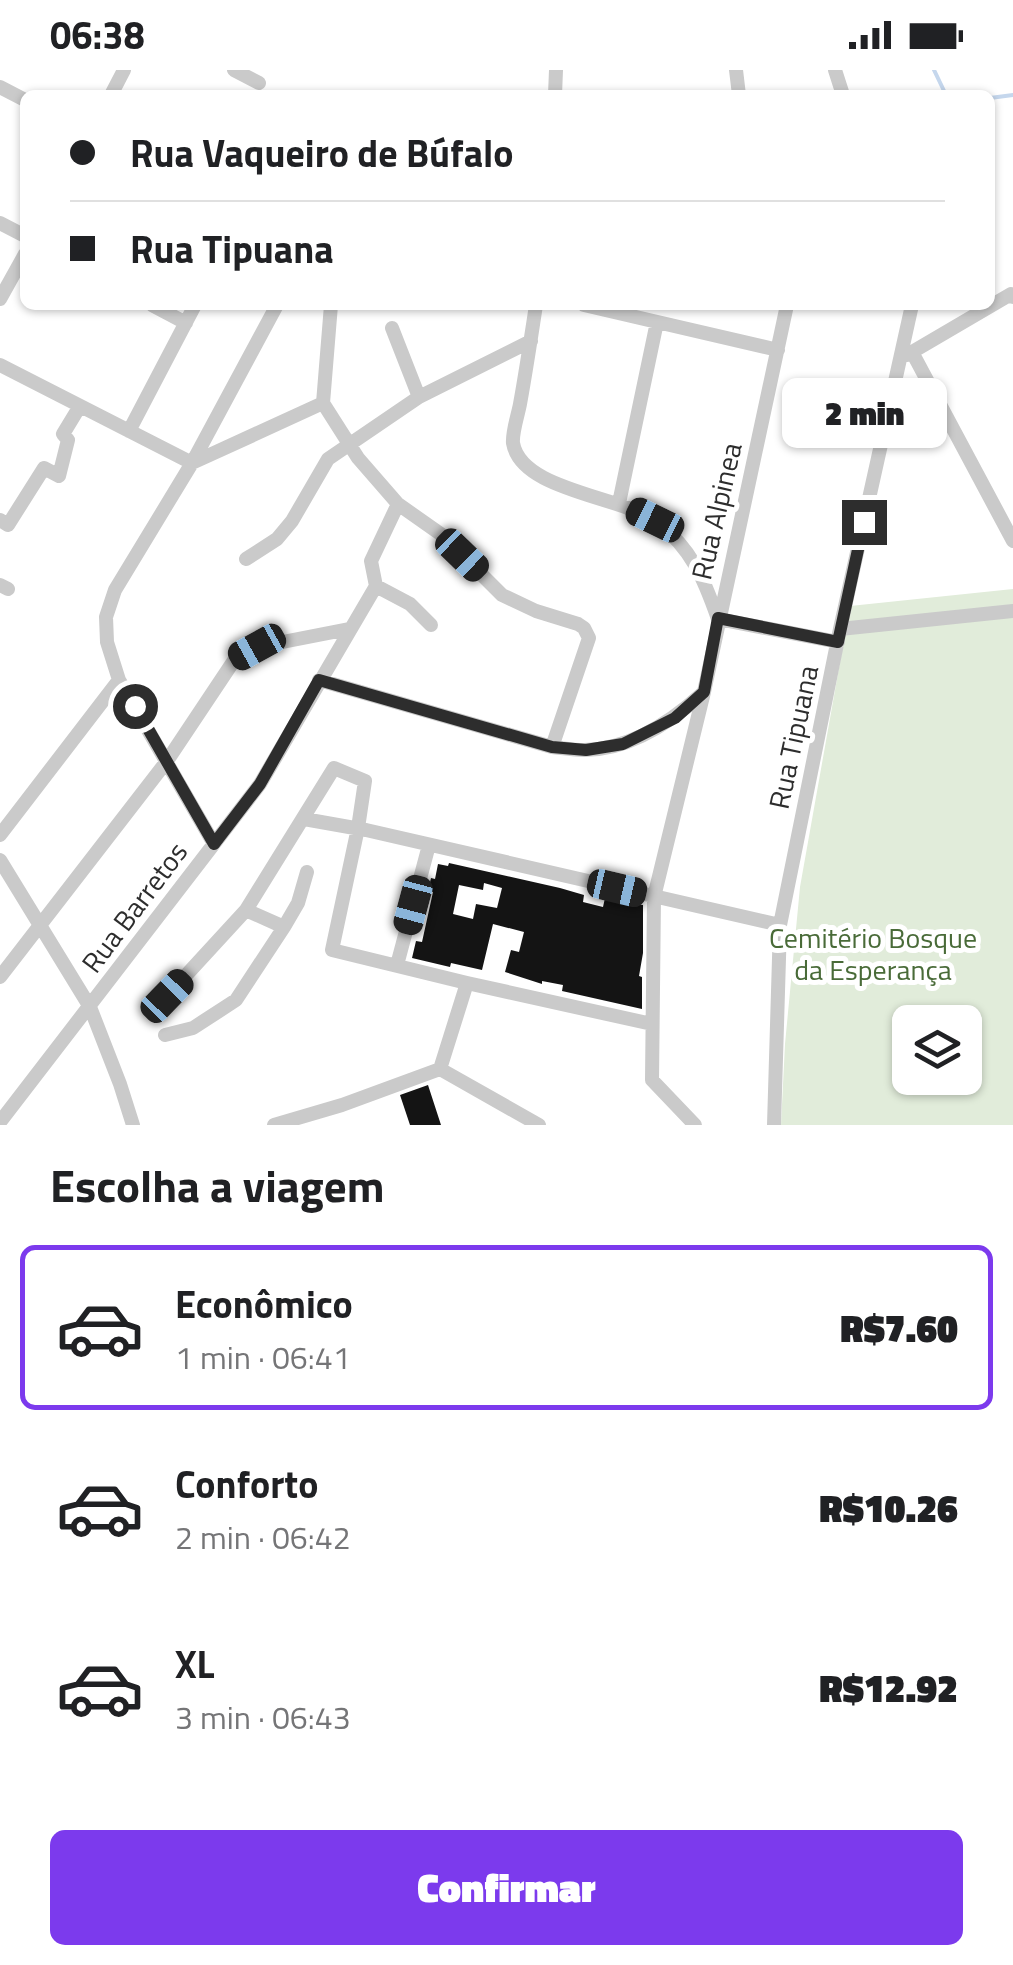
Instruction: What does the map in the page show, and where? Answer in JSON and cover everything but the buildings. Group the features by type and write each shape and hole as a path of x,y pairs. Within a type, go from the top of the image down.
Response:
{"street":[{"path":"234,70 259,83"},
{"path":"0,300 20,263"},
{"path":"161,310 186,323"},
{"path":"129,431 193,310"},
{"path":"214,844 119,680 106,642 106,616 115,590 192,463 274,310"},
{"path":"331,310 323,403 358,458 398,504 442,535 502,595 584,628 589,638 552,747"},
{"path":"535,310 513,442 524,464 548,481 619,503 655,520 682,546 703,576 718,618 839,635 1013,611"},
{"path":"605,310 778,350"},
{"name":"Rua Alpinea","path":"694,1125 652,1080 654,896 704,692 785,310"},
{"name":"Rua Tipuana","path":"774,1125 780,925 839,635 907,355 912,310"},
{"path":"987,310 907,355 1013,541"},
{"path":"619,503 657,322"},
{"path":"392,328 418,397"},
{"path":"246,559 277,538 292,522 328,459 418,397 531,341"},
{"path":"0,365 192,463"},
{"path":"192,463 323,403"},
{"path":"0,520 8,525 44,468 59,476 68,440 63,434 80,406"},
{"name":"Rua Barretos","path":"0,1122 260,784 376,586 371,561 398,504"},
{"path":"376,586 410,604 432,625"},
{"path":"0,977 167,761 236,659 257,647 350,628"},
{"path":"0,835 119,680"},
{"path":"319,680 552,747 586,750 623,744 675,718 704,692"},
{"path":"167,996 246,910 334,768 365,782 332,950 652,1024"},
{"path":"304,819 780,925"},
{"path":"397,965 430,845"},
{"path":"0,860 90,1007 133,1125"},
{"path":"165,1035 193,1028 236,1000 298,903 307,872"},
{"path":"246,910 284,927"},
{"path":"440,1070 467,983"},
{"path":"274,1125 302,1121 440,1070 539,1125"}],"green space":[{"name":"Cemitério Bosque da Esperança","path":"1013,589 1013,1125 781,1125 800,887 850,606"}],"waterway":[{"path":"934,70 944,90"},
{"path":"995,97 1013,95"}],"route":[{"path":"135,706 214,844 260,784 319,680 552,747 586,750 623,744 675,718 704,692 718,618 838,642 864,522"}]}
